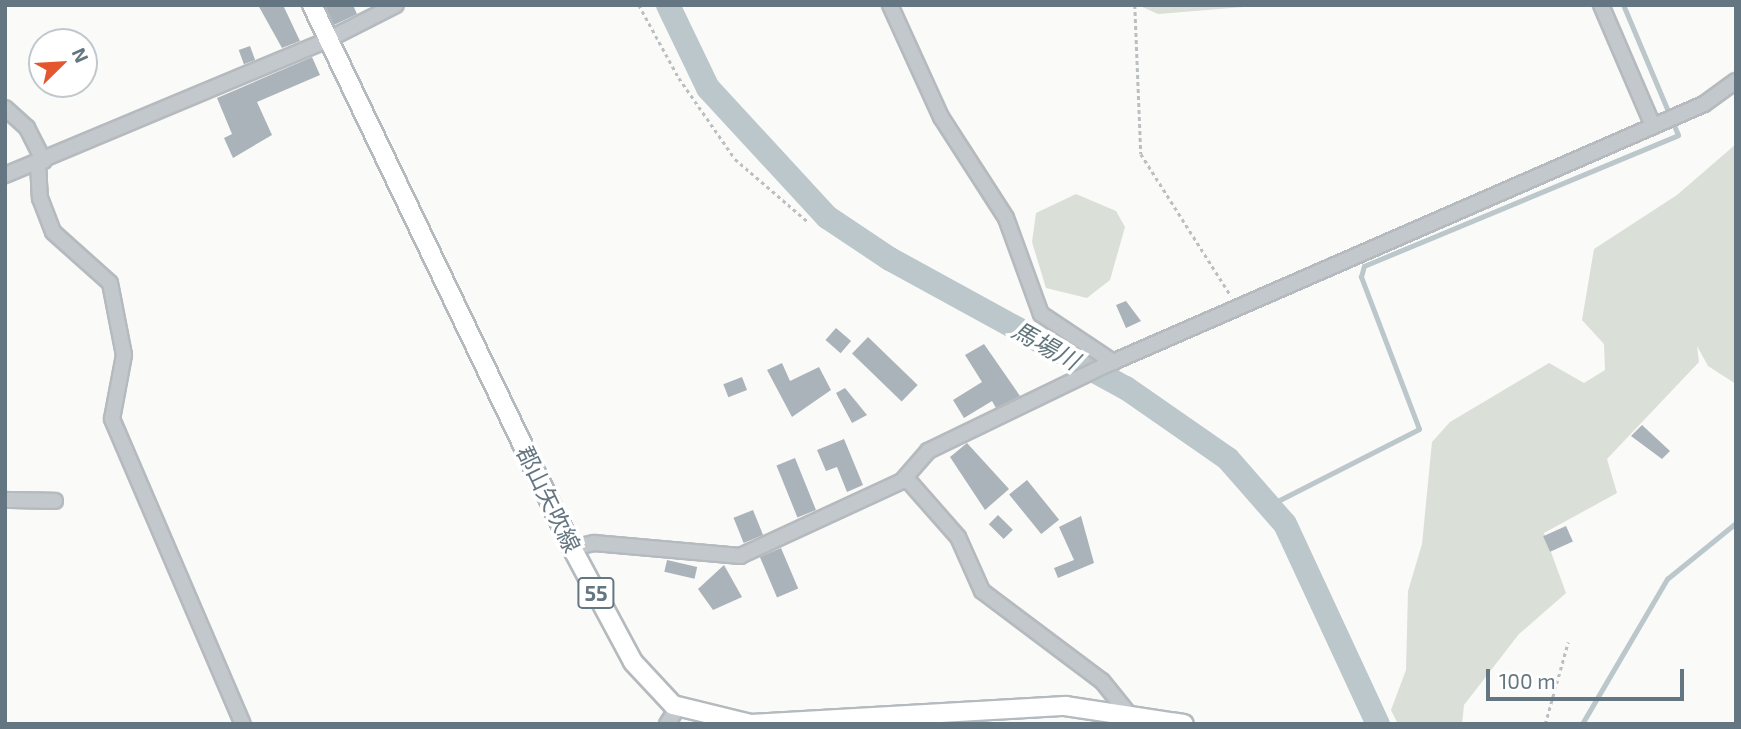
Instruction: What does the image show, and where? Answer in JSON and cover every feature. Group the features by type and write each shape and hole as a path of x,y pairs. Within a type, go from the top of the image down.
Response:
{"main road":[{"name":"郡山矢吹線","path":"312,5 572,548 633,662 678,707"},
{"path":"678,707 751,724 1065,706 1128,713 1184,724"}],"street":[{"path":"5,175 327,40 396,5"},
{"path":"890,5 941,117 1006,218 1041,314 1109,363"},
{"path":"1601,5 1653,126"},
{"path":"572,548 594,543 740,556 906,478 928,451 1109,363 1237,304 1704,104 1736,81"},
{"path":"5,108 27,128 41,162 40,198 53,232 110,283 124,355 112,419 243,724"},
{"path":"906,478 958,537 991,600 1102,681 1128,713"},
{"path":"5,500 55,501"},
{"path":"667,724 678,707"}],"path":[{"path":"639,5 685,88 735,159 807,221"},
{"path":"1135,5 1141,154 1237,304"},
{"path":"1545,724 1568,642"}],"shaded area":[{"path":"1138,5 1268,5 1158,14"},
{"path":"1736,144 1736,384 1708,366 1697,346 1699,362 1607,459 1617,493 1544,533 1566,593 1519,634 1464,705 1462,724 1398,724 1391,710 1406,670 1408,591 1422,544 1432,442 1450,422 1549,363 1584,383 1605,370 1604,344 1582,320 1594,249 1677,195"},
{"path":"1076,194 1116,211 1125,227 1110,280 1087,298 1046,288 1032,242 1036,213"}],"building":[{"path":"258,5 283,5 300,41 282,48"},
{"path":"325,5 353,5 357,14 334,25"},
{"path":"250,46 255,60 244,64 239,50"},
{"path":"312,57 320,75 257,102 272,135 233,158 224,138 232,134 217,98"},
{"path":"1126,301 1141,321 1126,328 1116,305"},
{"path":"836,328 851,341 841,353 826,340"},
{"path":"868,337 918,385 902,401 852,354"},
{"path":"984,344 1020,396 996,408 992,401 964,418 953,400 982,382 965,355"},
{"path":"782,363 790,381 819,367 831,390 792,417 767,370"},
{"path":"742,377 747,390 728,397 723,384"},
{"path":"845,388 867,415 852,423 836,393"},
{"path":"1642,425 1670,451 1662,459 1631,436"},
{"path":"844,439 863,485 847,492 837,467 826,471 817,450"},
{"path":"967,443 1009,489 985,510 950,457"},
{"path":"795,458 816,510 797,517 776,465"},
{"path":"1027,480 1059,520 1041,534 1009,494"},
{"path":"753,510 763,535 744,543 734,518"},
{"path":"998,515 1013,530 1004,539 989,524"},
{"path":"1081,516 1094,563 1058,578 1054,568 1074,560 1059,527"},
{"path":"1566,526 1573,542 1550,552 1543,536"},
{"path":"781,548 798,589 777,597 760,557"},
{"path":"667,560 697,567 695,579 664,572"},
{"path":"724,565 742,597 713,610 698,589"}],"waterway":[{"name":"馬場川","path":"668,5 708,88 827,217 890,259 1126,388 1228,459 1285,524 1378,724"},
{"path":"1270,505 1419,429 1361,277 1364,266 1678,135 1623,5"},
{"path":"1582,724 1667,579 1736,523"}]}
